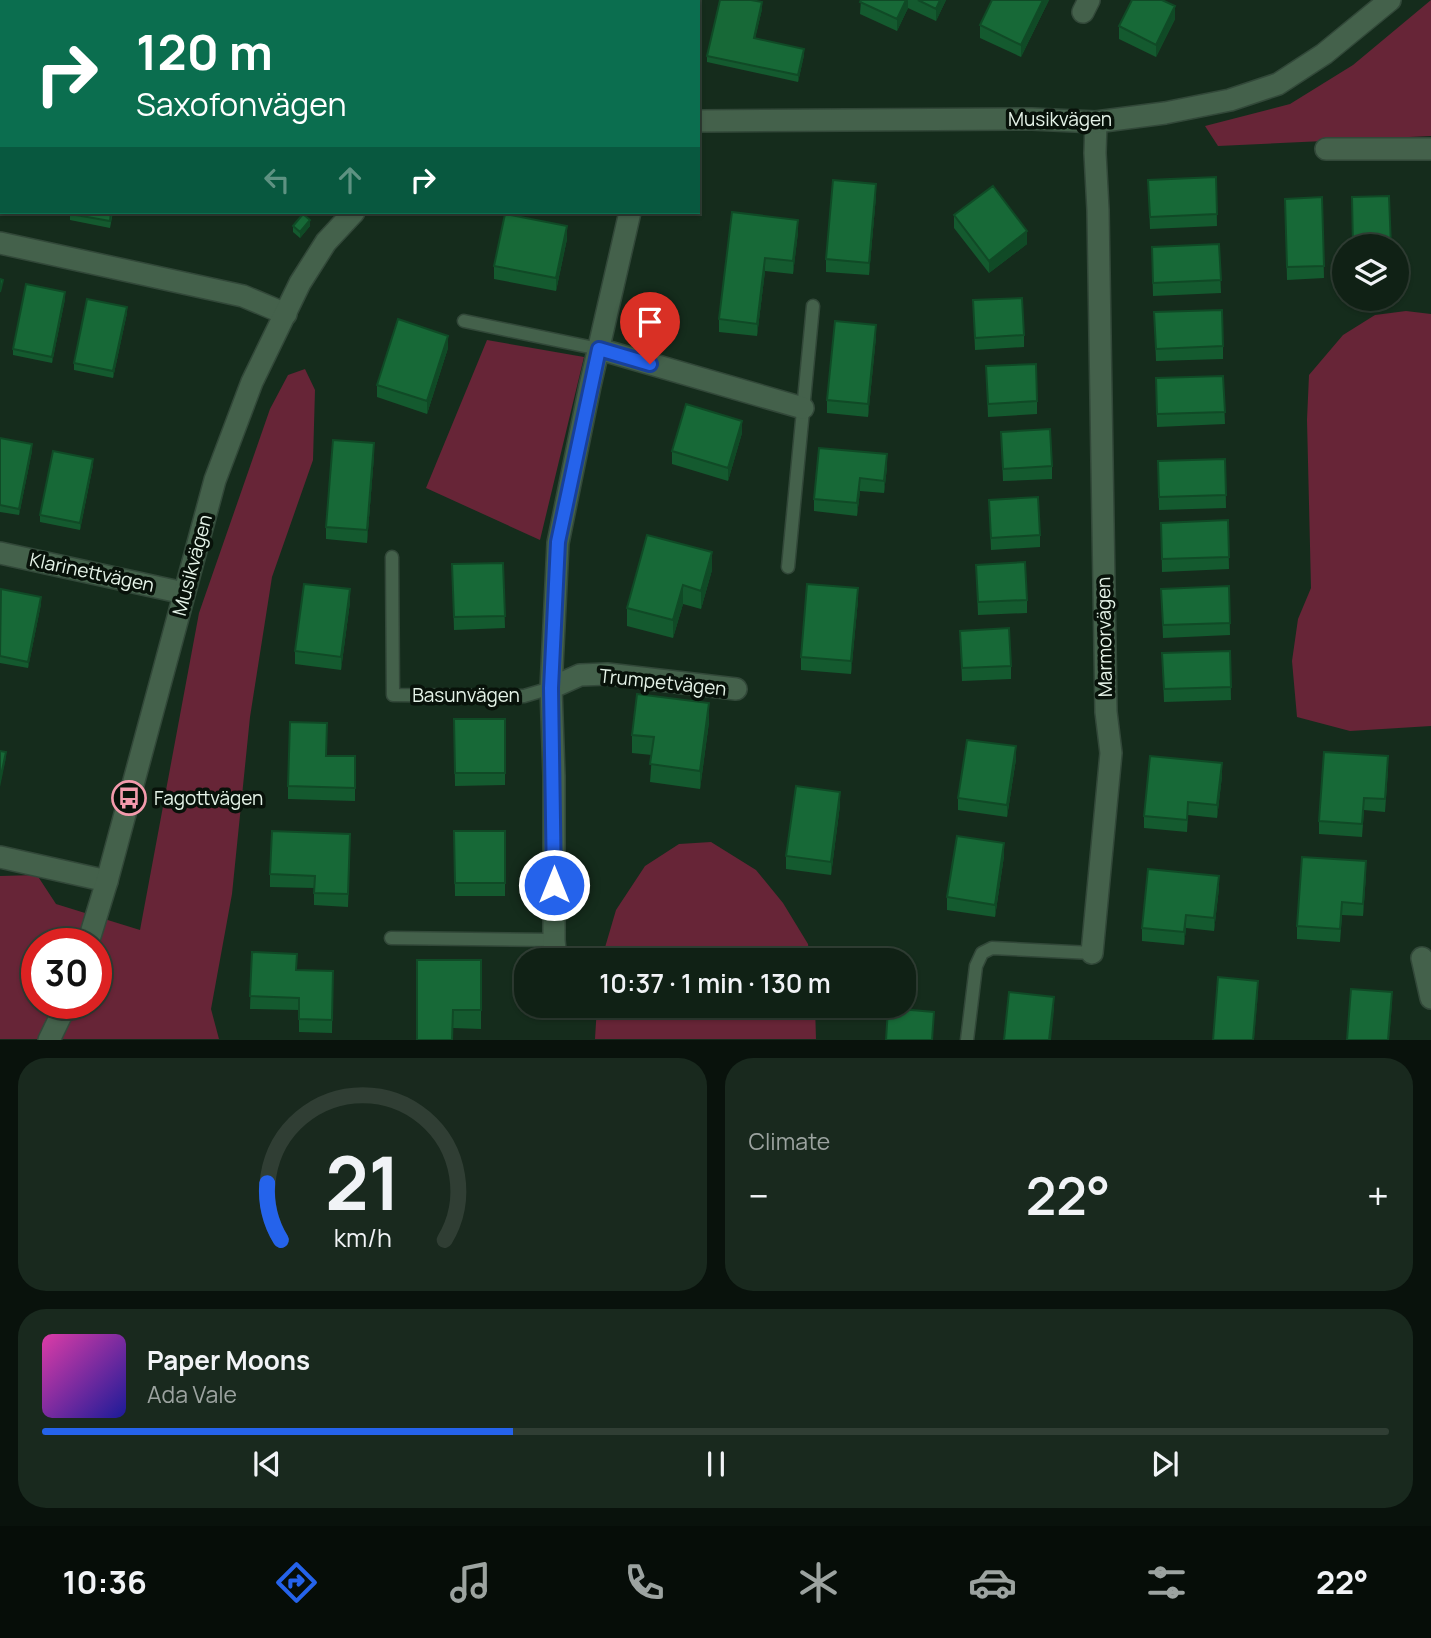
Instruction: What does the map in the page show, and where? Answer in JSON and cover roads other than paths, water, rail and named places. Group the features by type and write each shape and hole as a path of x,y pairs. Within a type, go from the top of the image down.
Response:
{"street":[{"name":"Musikvägen","path":"700,121 1032,119 1096,122 1219,103 1278,84 1324,54 1390,0"},
{"name":"Marmorvägen","path":"1092,953 1111,753 1106,712 1096,122"},
{"path":"1326,149 1431,149"},
{"name":"Musikvägen","path":"93,928 215,480 252,382 300,283 326,242 352,214"},
{"path":"555,948 551,688 558,542 630,214"},
{"path":"0,243 243,296 286,314"},
{"path":"599,349 803,408"},
{"name":"Klarinettvägen","path":"0,553 184,593"},
{"name":"Trumpetvägen","path":"551,688 580,674 607,674 736,689"},
{"path":"0,857 107,881"},
{"path":"1422,958 1431,998"},
{"path":"49,1040 59,1019"}],"lane":[{"path":"788,567 813,306"},
{"path":"464,321 599,349"},
{"name":"Basunvägen","path":"392,557 393,695 524,696 551,688"},
{"path":"391,938 528,948"},
{"name":"Marmorvägen","path":"967,1040 976,966 982,953 992,948 1092,953"}],"place":[{"name":"Fagottvägen","path":"129,798"}]}
